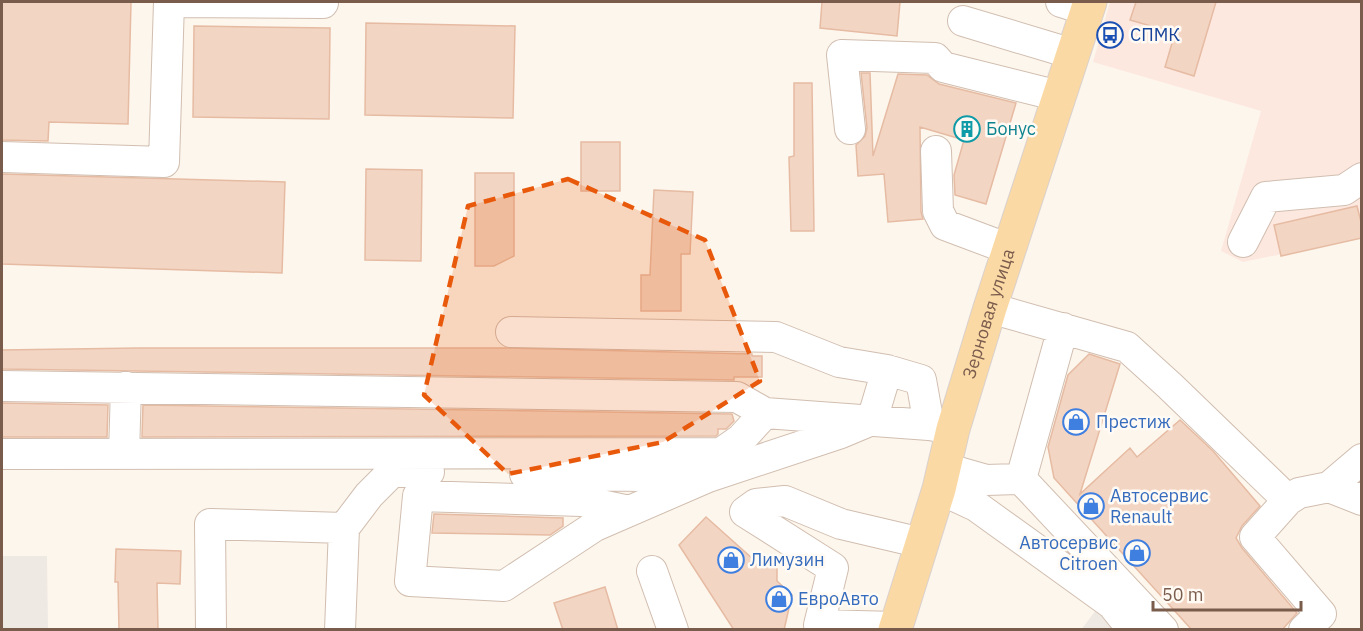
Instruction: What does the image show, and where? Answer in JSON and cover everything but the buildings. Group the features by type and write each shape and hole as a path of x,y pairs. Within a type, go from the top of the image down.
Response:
{"main road":[{"name":"Зерновая улица","path":"896,628 941,478 941,427 990,308 1073,54 1079,4"}],"lane":[{"path":"2,157 164,162 169,2 323,3"},
{"path":"963,21 1073,54"},
{"path":"850,129 842,55 935,58 943,67 1059,96"},
{"path":"936,151 938,211 945,225 1009,249"},
{"path":"1243,242 1266,197 1344,190 1362,178"},
{"path":"990,308 1127,346 1288,500"},
{"path":"1021,479 1062,328"},
{"path":"2,386 737,397 765,413 941,427 921,380 886,370 839,362 776,337 512,332"},
{"path":"872,420 886,370"},
{"path":"124,454 126,387"},
{"path":"2,454 720,453 741,439 765,413"},
{"path":"629,511 582,501 418,496 410,581 504,586 595,526 708,477 841,433 872,420"},
{"path":"1304,630 1321,614 1255,537 1288,500 1299,493 1329,487 1362,459"},
{"path":"340,630 344,528 369,495 392,472 708,477"},
{"path":"941,478 1021,479 1163,630"},
{"path":"941,478 976,506 1150,630"},
{"path":"1329,487 1362,500"},
{"path":"896,628 816,627 833,568 746,512 756,504 785,501 841,524 922,543"},
{"path":"211,630 210,524 344,528"},
{"path":"652,572 673,630"},
{"path":"1112,604 1133,630"}],"highlighted area":[{"path":"568,179 705,240 760,381 663,442 508,474 424,395 468,206"}],"shaded area":[{"path":"1110,2 1361,2 1361,238 1243,262 1221,251 1261,111 1093,62"},
{"path":"2,556 47,556 48,629 2,629"},
{"path":"1096,610 1114,629 1081,630"}],"place":[{"name":"СПМК","path":"1110,35"},
{"name":"Бонус","path":"967,129"},
{"name":"Престиж","path":"1076,422"},
{"name":"Автосервис Renault","path":"1091,506"},
{"name":"Автосервис Citroen","path":"1137,553"},
{"name":"Лимузин","path":"731,560"},
{"name":"ЕвроАвто","path":"779,599"}]}
